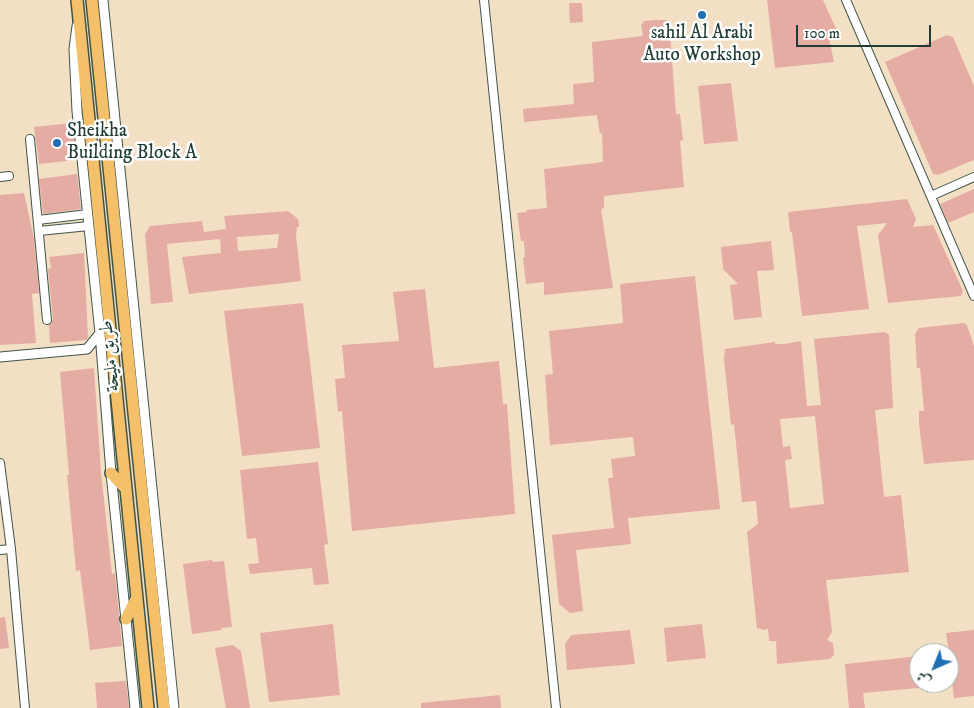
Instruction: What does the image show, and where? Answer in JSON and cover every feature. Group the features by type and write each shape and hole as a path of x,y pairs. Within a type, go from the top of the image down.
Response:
{"main road":[{"name":"طريق مليحة","path":"77,0 124,487 148,708"},
{"name":"طريق مليحة","path":"92,0 164,708"},
{"path":"126,324 134,310"},
{"path":"111,473 124,487"},
{"path":"126,619 136,599"}],"street":[{"path":"103,0 174,708"},
{"path":"484,0 556,708"},
{"path":"846,0 974,296"},
{"path":"79,22 74,49 77,112 135,708"},
{"path":"30,139 47,320"},
{"path":"0,177 9,176"},
{"path":"931,196 974,178"},
{"path":"38,220 88,214"},
{"path":"39,231 89,226"},
{"path":"0,357 87,349 100,333"},
{"path":"87,349 102,362"},
{"path":"0,463 11,549 25,708"},
{"path":"0,550 11,549"}],"building":[{"path":"767,0 823,0 838,33 828,33 834,62 775,68"},
{"path":"569,3 582,3 583,22 570,23"},
{"path":"669,20 676,114 680,114 683,140 680,141 684,187 604,196 604,208 601,209 613,288 544,295 544,282 526,284 523,258 525,257 524,241 521,241 517,213 547,208 544,169 603,162 602,133 600,134 597,115 524,122 523,109 574,104 573,84 594,82 592,42 643,36 641,24 644,23 643,21"},
{"path":"947,35 953,37 974,86 974,160 938,175 933,174 885,62"},
{"path":"731,83 738,141 704,144 698,86"},
{"name":"Sheikha Building Block A","path":"72,123 76,160 39,164 34,127"},
{"path":"77,174 81,209 43,214 39,179"},
{"path":"974,189 974,212 948,223 940,204"},
{"path":"24,193 34,239 39,293 32,294 36,343 0,345 0,195"},
{"path":"907,199 916,219 913,227 933,225 963,291 961,296 888,303 878,235 887,223 857,226 869,309 802,316 788,212"},
{"path":"288,211 298,219 299,227 297,227 296,235 301,281 189,294 182,257 221,253 220,239 167,244 173,302 151,304 145,234 150,226 202,221 204,232 226,229 224,216","holes":["279,234 277,248 238,251 237,237"]},
{"path":"771,241 774,270 757,271 762,317 734,320 730,285 738,284 723,269 721,247"},
{"path":"84,253 88,338 86,340 50,343 49,325 53,319 48,269 51,268 49,257"},
{"path":"695,276 720,509 628,518 631,544 576,550 583,611 570,613 559,604 552,535 614,528 608,478 613,478 611,459 635,456 633,437 550,445 545,375 553,374 549,331 623,323 620,284"},
{"path":"425,289 434,368 499,361 503,404 507,404 515,514 352,531 342,411 338,412 335,379 345,378 342,345 399,341 393,292"},
{"path":"303,303 320,448 242,456 224,311"},
{"path":"964,323 967,325 974,346 974,460 924,464 919,411 924,411 920,368 917,368 915,334 919,328"},
{"path":"885,332 889,335 893,408 875,410 884,497 901,495 909,572 826,580 832,632 827,640 833,643 834,655 830,659 777,664 776,641 769,641 768,629 757,629 747,532 758,524 756,501 742,502 734,424 731,425 724,359 725,349 775,342 775,344 784,344 801,341 807,406 821,405 814,339","holes":["815,416 824,504 790,508 785,460 792,459 790,446 783,447 780,419"]},
{"path":"94,368 101,472 112,574 115,573 122,646 90,650 80,570 76,571 60,372"},
{"path":"318,462 328,544 324,545 329,584 314,585 312,568 250,574 248,564 259,563 256,538 247,539 240,470"},
{"path":"212,560 213,562 224,561 232,627 192,634 183,564"},
{"path":"5,617 9,648 0,649 0,618"},
{"path":"333,624 340,695 269,702 260,633"},
{"path":"702,624 706,658 667,662 664,628"},
{"path":"630,630 635,664 567,670 565,644 571,635"},
{"path":"974,630 974,696 954,698 953,693 959,693 959,643 948,643 946,633"},
{"path":"233,645 241,651 250,708 226,708 215,648"},
{"path":"909,657 909,689 863,693 865,708 849,708 845,664"},
{"path":"126,681 129,708 97,708 95,683"},
{"path":"500,695 501,708 421,708 421,703"}],"place":[{"name":"sahil Al Arabi Auto Workshop","path":"702,15"},
{"name":"Sheikha Building Block A","path":"57,143"}]}
